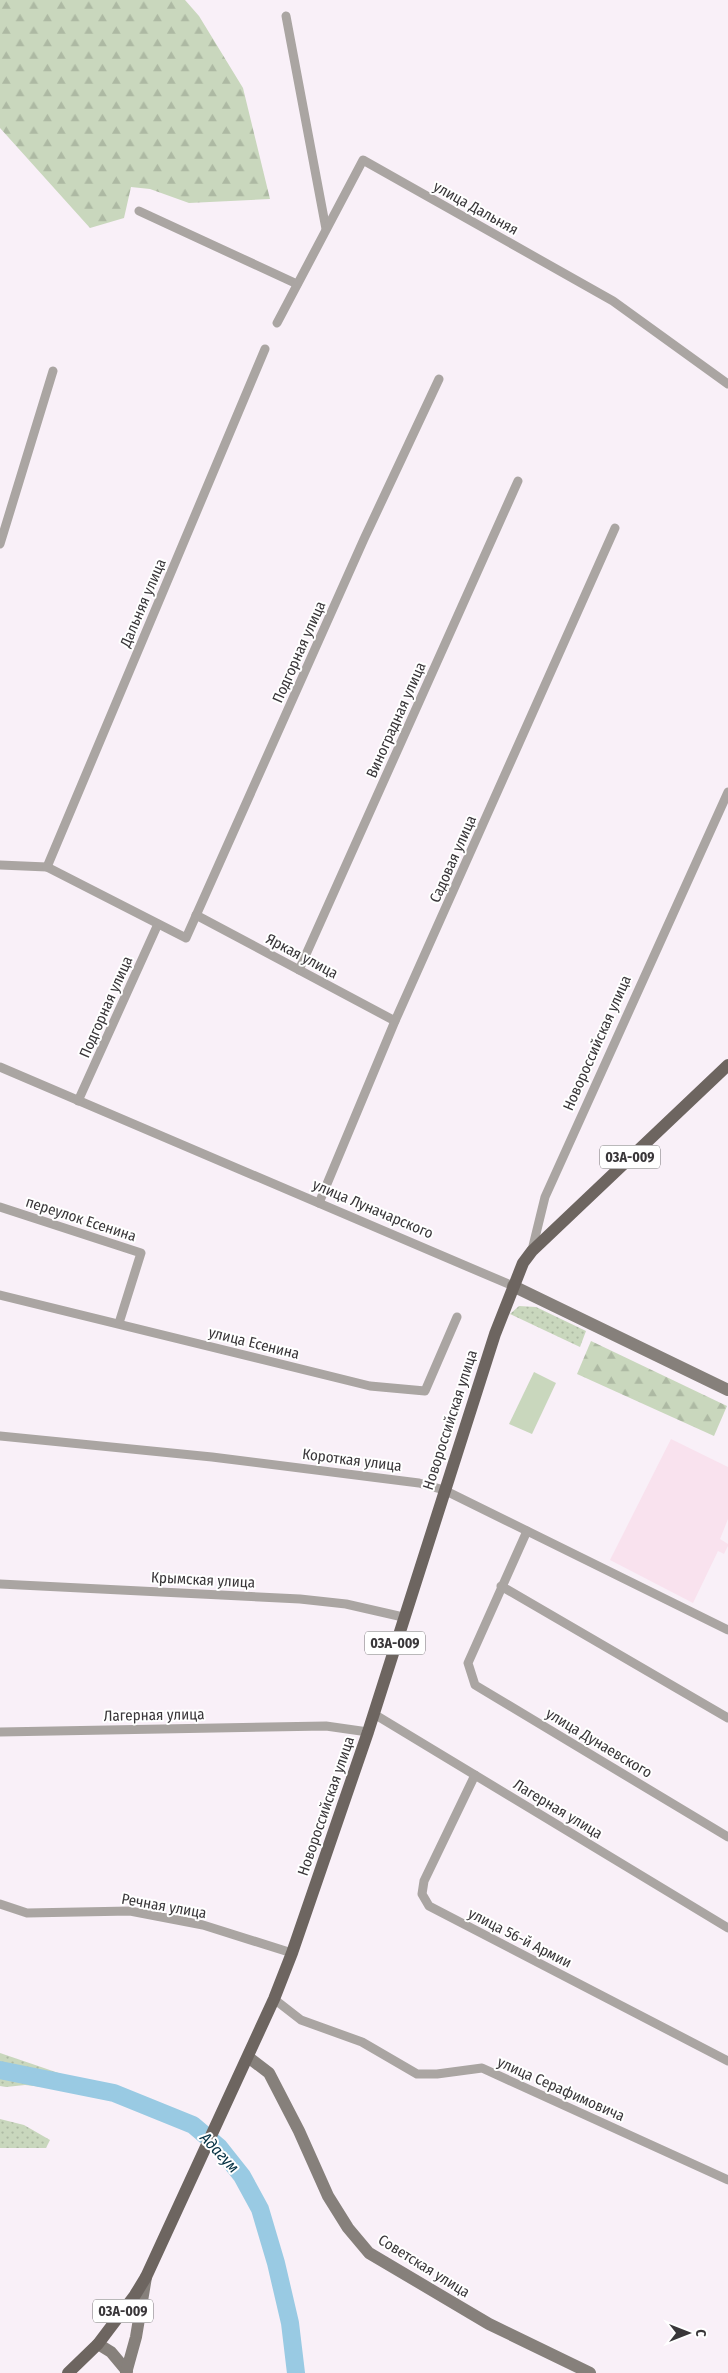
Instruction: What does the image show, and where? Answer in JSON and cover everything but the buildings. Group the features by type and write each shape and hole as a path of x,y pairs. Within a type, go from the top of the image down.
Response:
{"main road":[{"name":"03А-009","path":"532,1251 728,1065"},
{"name":"Новороссийская улица","path":"146,2277 178,2204 248,2057 292,1953 374,1714 444,1490 513,1286 523,1264 532,1251"},
{"name":"улица Луначарского","path":"513,1286 728,1390"},
{"name":"Советская улица","path":"248,2057 269,2073 299,2131 328,2196 348,2228 369,2253 495,2327 590,2373"},
{"name":"03А-009","path":"68,2373 98,2344 135,2295 146,2277"},
{"path":"127,2372 143,2305 146,2277"},
{"path":"98,2344 111,2352 127,2372"}],"street":[{"path":"286,16 326,229"},
{"name":"улица Дальняя","path":"277,323 363,160 613,301 728,384"},
{"path":"139,211 297,284"},
{"name":"Дальняя улица","path":"47,868 265,349"},
{"path":"0,544 52,371"},
{"name":"Подгорная улица","path":"78,1101 158,924 186,938 364,539 439,379"},
{"name":"Виноградная улица","path":"299,970 518,481"},
{"name":"Садовая улица","path":"319,1203 396,1021 615,528"},
{"name":"Новороссийская улица","path":"532,1251 545,1197 728,792"},
{"path":"0,866 47,868 158,924"},
{"name":"Яркая улица","path":"196,915 396,1021"},
{"name":"улица Луначарского","path":"0,1068 513,1286"},
{"name":"переулок Есенина","path":"0,1207 141,1253 120,1323"},
{"name":"улица Есенина","path":"0,1295 370,1386 425,1392 457,1317"},
{"name":"Короткая улица","path":"0,1436 232,1459 419,1482 444,1490 728,1630"},
{"path":"527,1531 501,1586 728,1718"},
{"name":"Крымская улица","path":"0,1584 300,1599 346,1604 403,1618"},
{"name":"улица Дунаевского","path":"501,1586 468,1663 475,1685 728,1837"},
{"name":"Лагерная улица","path":"374,1714 728,1928"},
{"name":"Лагерная улица","path":"0,1732 326,1726 368,1732"},
{"name":"улица 56-й Армии","path":"475,1775 424,1881 422,1894 429,1906 728,2061"},
{"name":"Речная улица","path":"0,1904 27,1912 130,1911 203,1925 292,1953"},
{"name":"улица Серафимовича","path":"274,1999 301,2020 362,2042 417,2074 437,2074 482,2068 728,2180"}],"shaded area":[{"path":"671,1439 728,1467 728,1519 720,1539 728,1544 728,1546 724,1554 718,1551 693,1603 610,1560"}],"green space":[{"path":"0,0 185,0 199,16 243,88 270,199 189,203 150,189 131,187 124,218 90,228 0,128"},
{"path":"519,1306 536,1307 586,1331 580,1347 510,1314"},
{"path":"591,1341 727,1406 714,1436 577,1374"},
{"path":"534,1372 556,1383 532,1434 509,1424"},
{"path":"0,2053 88,2083 43,2087 25,2085 0,2086"},
{"path":"0,2119 24,2125 50,2140 46,2148 0,2148"}],"waterway":[{"name":"Адагум","path":"0,2070 114,2093 193,2125 219,2147 242,2176 260,2209 276,2263 290,2323 296,2373"}]}
